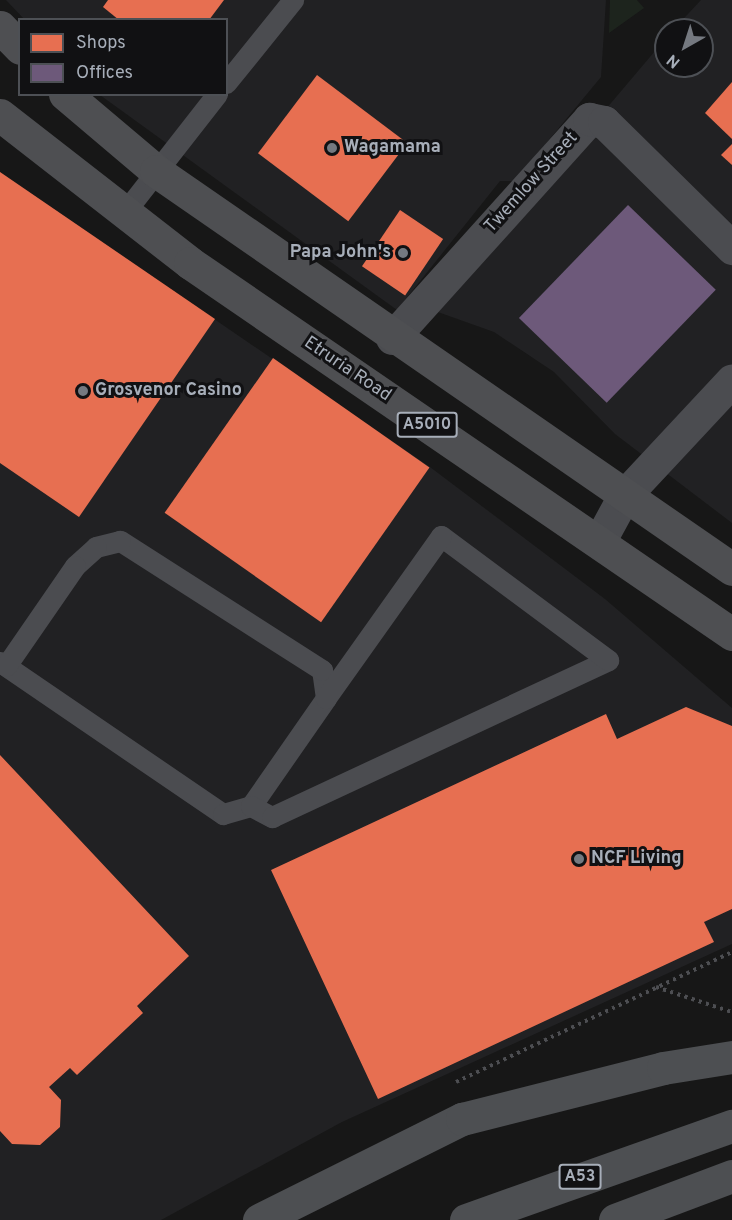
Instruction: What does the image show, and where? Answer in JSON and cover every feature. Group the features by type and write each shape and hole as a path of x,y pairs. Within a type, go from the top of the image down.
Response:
{"highway":[{"path":"259,1220 462,1119 663,1068 732,1057"},
{"name":"A53","path":"466,1220 732,1126"},
{"path":"615,1220 732,1176"}],"main road":[{"path":"0,27 18,46"},
{"path":"0,40 18,55"},
{"name":"A5010","path":"67,96 156,171 392,338 732,569"},
{"name":"Etruria Road","path":"0,115 124,213 732,634"}],"street":[{"name":"Twemlow Street","path":"392,338 589,119 604,122 732,248"},
{"path":"599,542 624,496 732,380"}],"lane":[{"path":"228,81 293,0"},
{"path":"124,213 215,96"},
{"path":"251,806 272,817 608,660 441,536 327,698 251,806 223,814 3,664 75,566 96,546 120,541 322,670 327,698"}],"path":[{"path":"444,1087 732,952"},
{"path":"656,987 732,1012"}],"shaded area":[{"path":"6,0 606,0 601,77 515,181 500,181 397,310 101,96 228,96 228,18 23,18"},
{"path":"610,0 637,0 644,8 609,33"},
{"path":"701,0 732,0 732,523 615,434 554,372 494,332 435,311 654,52 654,78 714,78 714,18 684,18"},
{"path":"0,172 430,467 605,599 732,708 732,944 342,1122 161,1220 0,1220"}],"building: Shops":[{"path":"108,0 224,0 210,18 117,18 103,7"},
{"name":"Wagamama","path":"317,75 407,143 348,221 258,153"},
{"path":"732,82 732,139 705,113"},
{"path":"732,144 732,165 721,155"},
{"name":"Grosvenor Casino","path":"0,172 215,319 79,517 0,463"},
{"name":"Papa John's","path":"400,210 443,239 405,295 362,266"},
{"path":"273,358 429,468 321,622 165,513"},
{"name":"NCF Living","path":"686,707 732,726 732,909 704,922 714,942 378,1099 271,870 606,714 617,739"},
{"path":"0,755 189,956 137,1006 143,1013 77,1075 70,1068 49,1087 61,1100 60,1127 40,1145 12,1144 0,1131"}],"building: Offices":[{"path":"628,205 716,290 607,403 519,318"}],"place":[{"name":"Wagamama","path":"332,148"},
{"name":"Papa John's","path":"403,253"},
{"name":"Grosvenor Casino","path":"83,391"},
{"name":"NCF Living","path":"579,859"}]}
